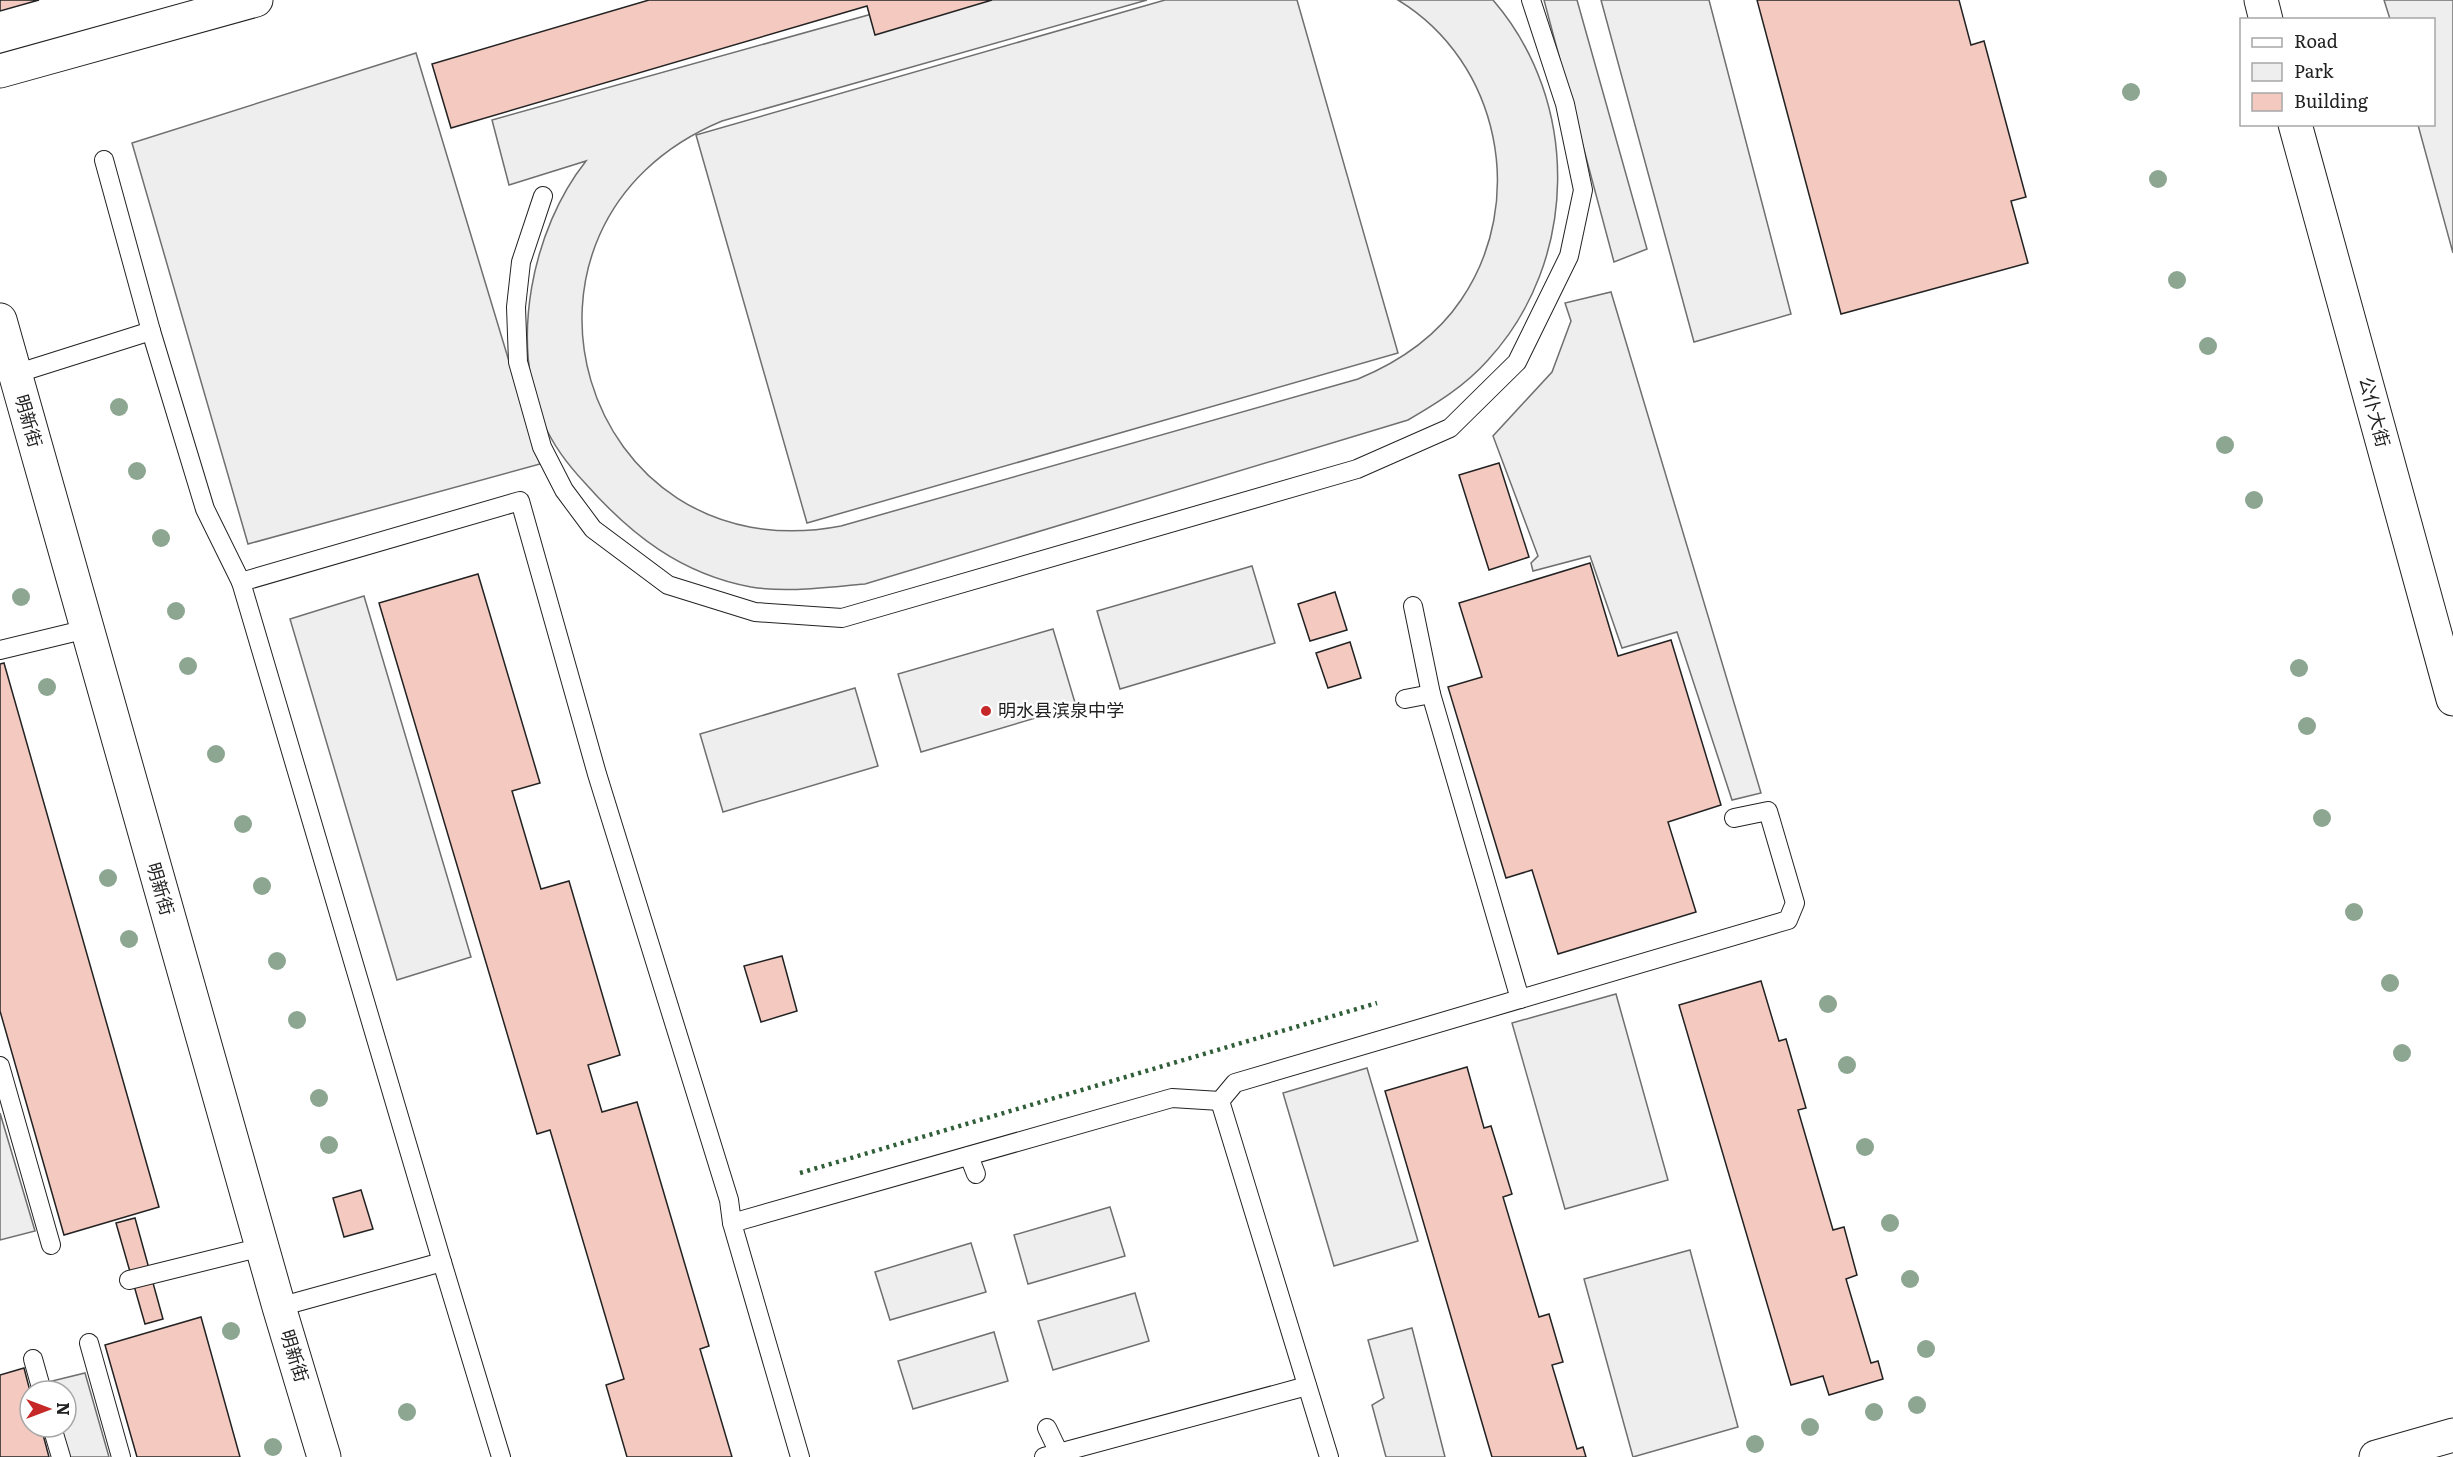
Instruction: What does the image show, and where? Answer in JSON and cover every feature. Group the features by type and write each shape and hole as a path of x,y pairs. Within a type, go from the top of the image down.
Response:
{"street":[{"path":"0,70 256,0"},
{"path":"2261,0 2266,18"},
{"name":"公仆大街","path":"2296,126 2453,699"},
{"name":"明新街","path":"0,320 262,1247 324,1457"},
{"path":"2376,1457 2453,1435"}],"lane":[{"path":"543,196 521,262 516,307 518,362 542,447 564,490 593,530 668,585 755,612 842,618 1357,469 1450,428 1517,362 1569,256 1583,190 1565,104 1531,0"},
{"path":"104,160 151,331 205,508 241,582 501,1457"},
{"path":"15,374 151,331"},
{"path":"241,582 520,501 597,774 729,1200 732,1223 800,1457"},
{"path":"1413,606 1431,694 1520,999"},
{"path":"0,650 87,629"},
{"path":"1405,699 1431,694"},
{"path":"1220,1101 1235,1083 1788,920 1795,903 1768,811 1734,818"},
{"path":"0,1066 51,1245"},
{"path":"732,1223 1173,1098 1220,1101"},
{"path":"1220,1101 1329,1457"},
{"path":"969,1156 976,1174"},
{"path":"129,1280 262,1247"},
{"path":"279,1306 442,1262"},
{"path":"89,1343 121,1457"},
{"path":"33,1359 39,1379"},
{"path":"1047,1428 1051,1455 1307,1386"},
{"path":"56,1439 61,1457"}],"green space":[{"path":"922,0 1147,0 722,121 645,170 600,235 582,308 591,381 624,447 678,498 751,527 841,526 1358,379 1388,365 1416,347 1451,313 1482,262 1494,220 1497,178 1493,136 1480,96 1460,59 1433,27 1398,0 1493,0 1522,41 1542,85 1554,133 1558,181 1553,229 1540,276 1518,320 1488,360 1460,386 1408,420 865,584 808,589 765,589 726,581 702,573 659,550 620,519 567,462 544,424 534,392 528,358 528,323 532,288 540,253 552,219 567,189 586,161 509,185 492,120"},
{"path":"1165,0 1297,0 1398,353 807,523 696,135"},
{"path":"1544,0 1577,0 1647,249 1614,262"},
{"path":"1601,0 1709,0 1791,314 1694,342"},
{"path":"2384,0 2453,0 2453,253 2418,126 2435,126 2435,18 2390,18"},
{"path":"416,53 540,464 248,544 132,143"},
{"path":"1611,292 1761,793 1732,800 1677,632 1622,648 1590,556 1533,571 1531,563 1538,556 1493,436 1552,372 1571,321 1565,303"},
{"path":"1252,566 1275,643 1120,689 1097,611"},
{"path":"364,596 471,957 397,980 290,619"},
{"path":"1053,629 1076,706 921,752 898,674"},
{"path":"855,688 878,766 723,812 700,734"},
{"path":"1616,994 1668,1180 1565,1209 1512,1023"},
{"path":"1367,1068 1418,1241 1334,1266 1283,1093"},
{"path":"0,1113 35,1231 0,1240"},
{"path":"1110,1207 1125,1256 1028,1284 1014,1235"},
{"path":"971,1243 986,1292 890,1320 875,1272"},
{"path":"1690,1250 1738,1427 1633,1457 1584,1279"},
{"path":"1135,1293 1149,1341 1053,1370 1038,1321"},
{"path":"1412,1328 1445,1457 1386,1457 1372,1405 1384,1398 1368,1340"},
{"path":"994,1332 1008,1381 913,1409 898,1361"},
{"path":"85,1373 109,1457 70,1457 65,1439 78,1439 78,1379 60,1379"}],"building":[{"path":"0,0 39,0 0,11"},
{"path":"649,0 992,0 875,35 867,6 451,128 432,64"},
{"path":"1757,0 1959,0 1971,45 1984,41 2026,197 2011,201 2028,263 1841,314"},
{"path":"1499,463 1529,557 1489,570 1459,475"},
{"path":"1590,563 1618,656 1671,640 1721,805 1668,822 1696,912 1558,954 1532,870 1506,878 1448,687 1482,677 1459,603"},
{"path":"478,574 540,783 512,791 541,889 569,881 620,1055 588,1065 602,1112 637,1102 709,1346 700,1349 732,1457 627,1457 606,1385 624,1379 550,1130 537,1134 379,603"},
{"path":"1335,592 1347,630 1310,641 1298,604"},
{"path":"1350,642 1361,678 1328,688 1316,653"},
{"path":"4,663 159,1207 64,1235 0,1011 0,664"},
{"path":"782,956 797,1011 761,1022 744,966"},
{"path":"1761,981 1779,1041 1786,1039 1806,1108 1798,1110 1833,1230 1844,1227 1857,1275 1846,1279 1871,1363 1878,1361 1883,1379 1829,1395 1823,1376 1791,1385 1679,1005"},
{"path":"1467,1067 1484,1128 1491,1126 1512,1194 1503,1197 1539,1317 1549,1314 1563,1362 1552,1365 1577,1449 1583,1447 1586,1457 1492,1457 1385,1091"},
{"path":"361,1190 373,1229 344,1237 333,1198"},
{"path":"135,1218 163,1319 145,1324 116,1223"},
{"path":"201,1317 240,1457 137,1457 105,1345"},
{"path":"24,1368 27,1379 18,1379 18,1439 44,1439 49,1457 0,1457 0,1375"}],"hedge":[{"path":"800,1173 1377,1003"}],"place":[{"name":"明水县滨泉中学","path":"986,711"}]}
